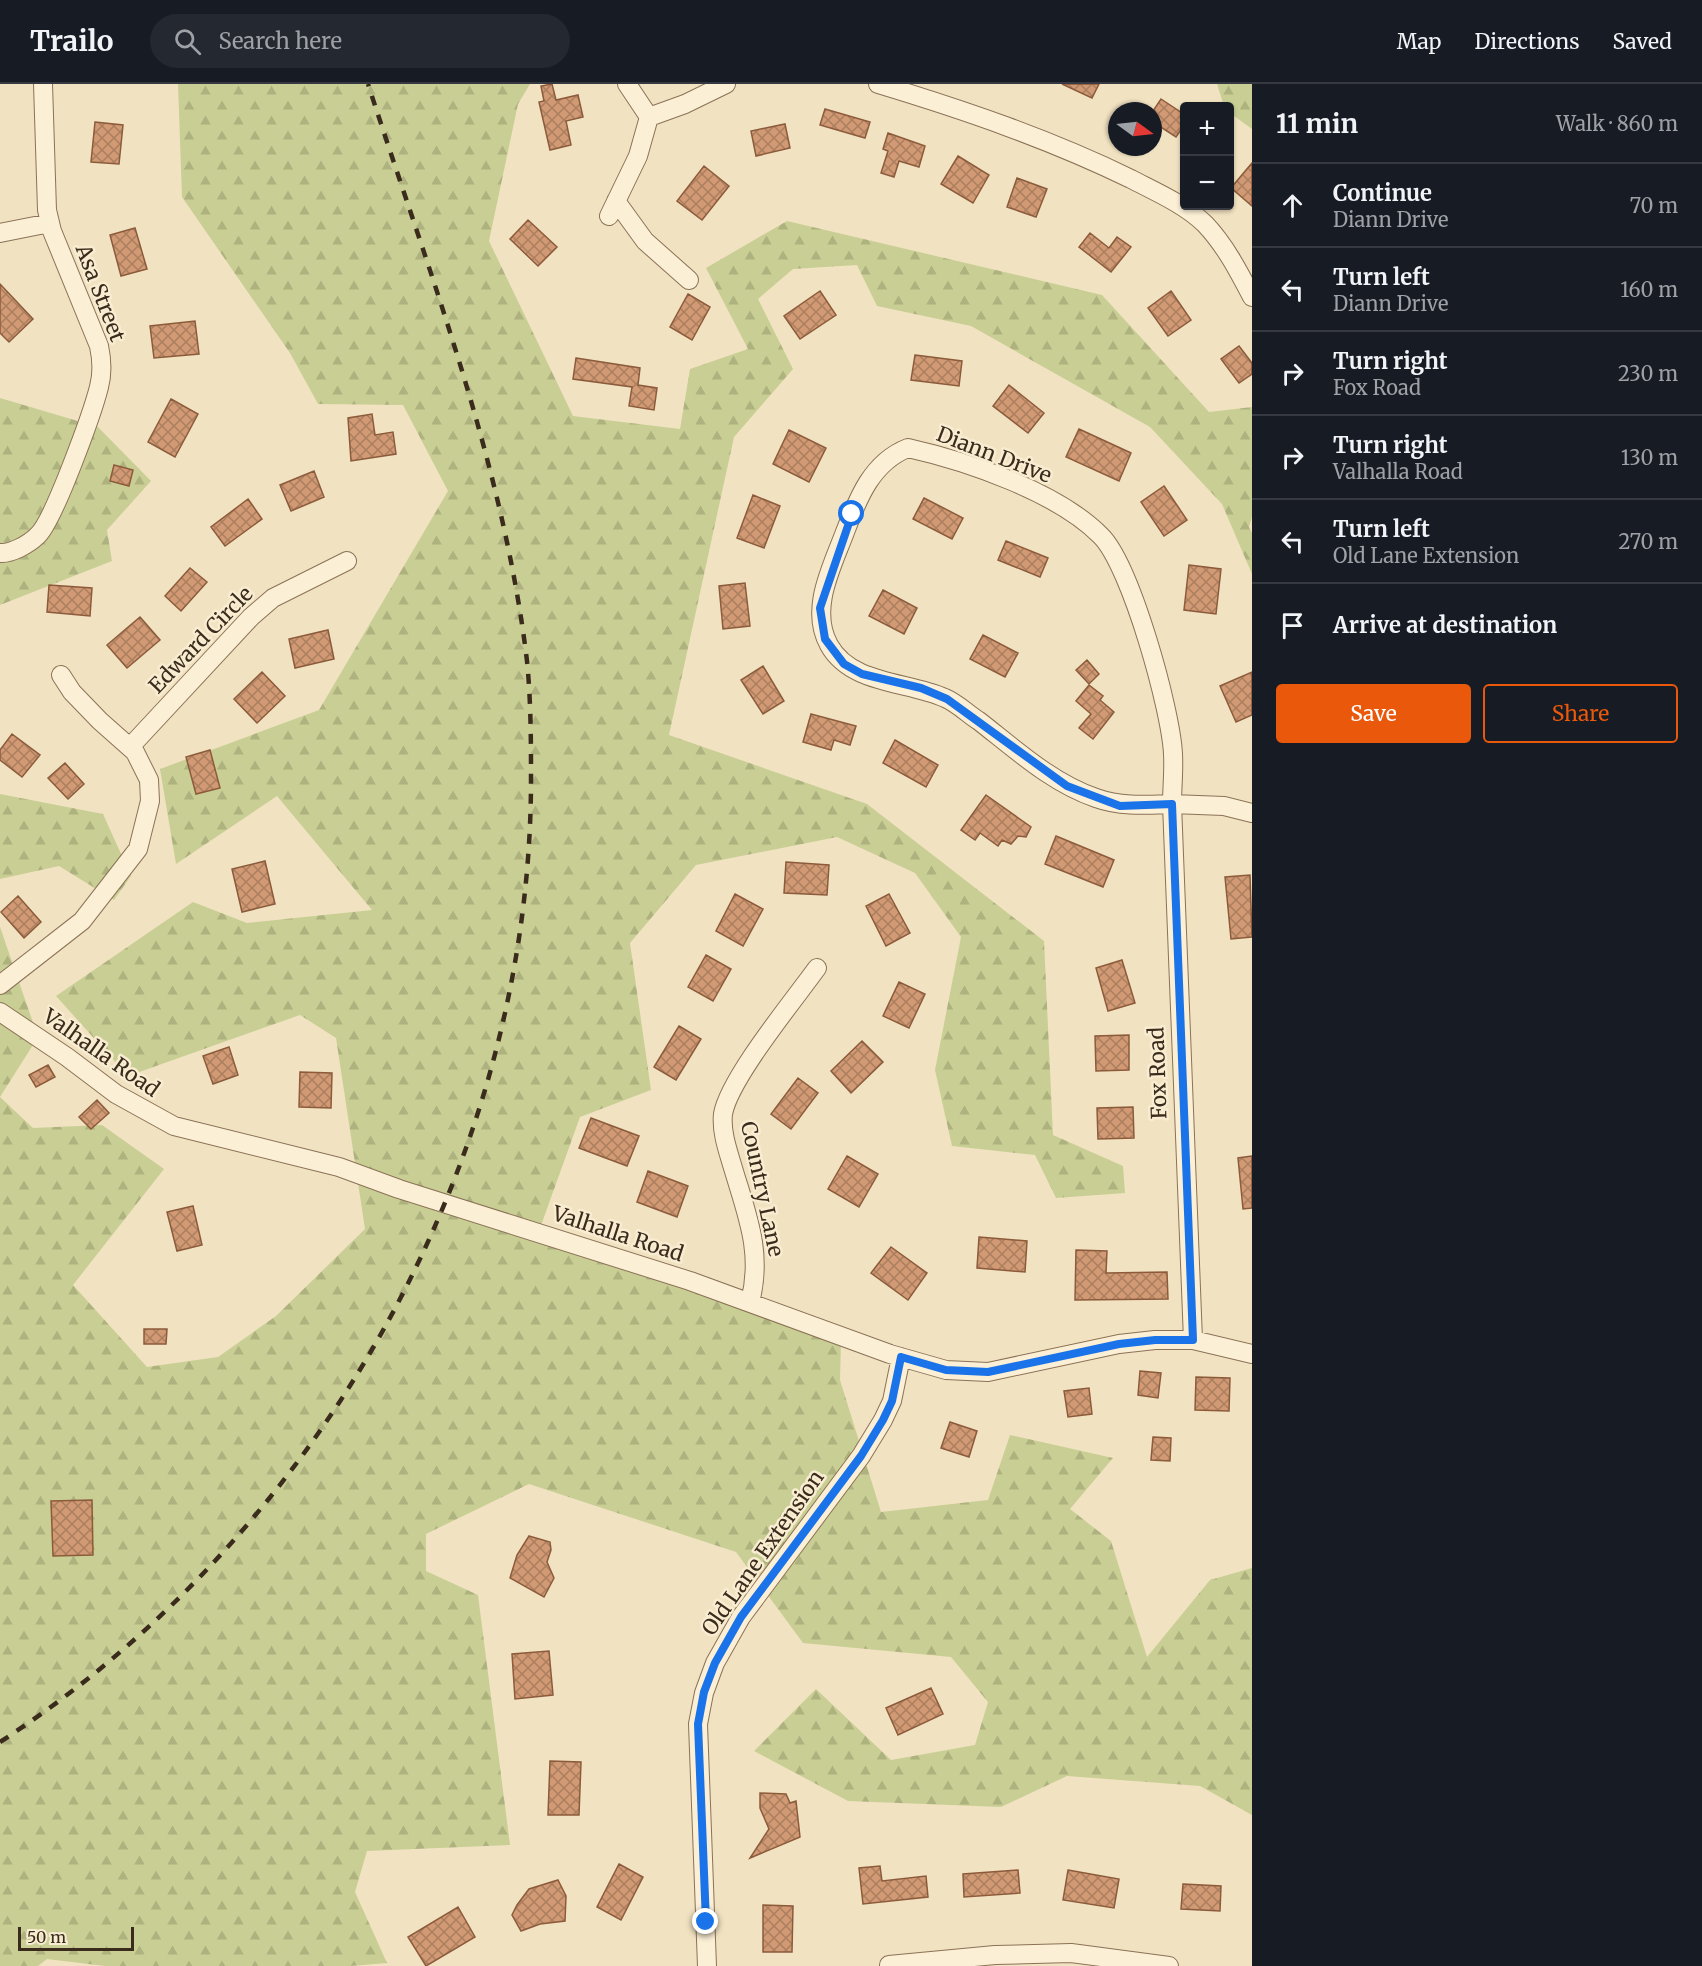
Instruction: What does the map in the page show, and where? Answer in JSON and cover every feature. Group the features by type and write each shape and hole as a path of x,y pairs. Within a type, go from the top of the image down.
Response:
{"street":[{"name":"Asa Street","path":"0,553 7,554 38,536 52,515 99,386 103,364 99,346 50,223 47,210 43,84"},
{"path":"627,84 649,117 638,156 613,209 689,280"},
{"path":"649,117 685,104 726,84"},
{"path":"878,84 998,123 1090,159 1171,199 1189,210 1218,240 1252,297"},
{"path":"0,232 50,223"},
{"name":"Diann Drive","path":"1172,804 1173,753 1167,711 1135,606 1113,552 1101,536 1066,508 946,457 908,448 889,457 873,472 852,514 820,608 822,628 836,656 862,674 921,688 947,699 1067,786 1120,806 1172,804 1224,806 1252,813"},
{"name":"Edward Circle","path":"130,747 266,604 309,578 347,561"},
{"path":"0,985 82,921 138,849 150,791 146,770 130,747 72,692 60,675"},
{"name":"Fox Road","path":"1172,804 1193,1340"},
{"name":"Country Lane","path":"750,1302 756,1282 757,1259 752,1233 725,1141 723,1114 736,1082 818,968"},
{"name":"Valhalla Road","path":"0,1012 116,1094 174,1126 339,1167 399,1189 601,1252 750,1302 901,1357 946,1370 988,1372 1119,1344 1155,1340 1193,1340 1252,1354"},
{"name":"Old Lane Extension","path":"707,1966 697,1745 704,1692 724,1644 735,1626 861,1456 883,1420 892,1401 901,1357"},
{"path":"889,1965 1040,1953 1071,1953 1134,1965 1169,1966"}],"green space":[{"path":"178,84 530,84 518,104 489,241 573,416 680,429 690,369 748,349 706,268 787,221 1102,295 1209,412 1252,407 1252,517 1249,527 1252,533 1252,574 1222,504 1150,427 971,326 877,306 857,265 793,269 758,299 793,369 734,437 669,735 867,804 1044,941 1053,1135 1123,1166 1125,1193 1056,1198 1035,1155 952,1146 935,1070 961,937 915,873 837,837 696,865 630,943 651,1090 580,1117 539,1231 841,1341 840,1380 881,1512 988,1500 1010,1435 1113,1458 1070,1509 1111,1541 1147,1657 1210,1580 1252,1568 1252,1815 1200,1786 1067,1776 1001,1807 848,1801 754,1751 816,1689 891,1760 975,1745 988,1702 951,1657 803,1643 736,1552 529,1484 426,1534 426,1571 478,1595 510,1845 367,1851 355,1892 387,1963 351,1966 105,1966 47,1959 38,1966 0,1966 0,1097 33,1128 102,1125 164,1169 73,1285 147,1367 218,1357 276,1316 365,1229 336,1038 300,1015 128,1076 56,996 193,902 247,923 372,910 277,796 176,864 160,769 319,710 448,491 403,405 318,404 290,353 182,197"},
{"path":"1217,84 1252,84 1252,129 1234,116 1234,102 1223,102"},
{"path":"0,398 98,427 151,481 107,530 112,561 0,605"},
{"path":"0,794 103,814 131,876 114,900 59,866 0,879"},
{"path":"0,927 38,1037 0,1097"}],"building":[{"path":"552,84 556,100 578,95 583,117 566,121 571,145 550,150 539,102 544,101 541,86"},
{"path":"1062,84 1099,84 1092,98"},
{"path":"1161,99 1180,112 1180,131 1176,137 1162,128 1162,102 1159,102"},
{"path":"825,109 870,122 865,138 820,125"},
{"path":"95,122 123,125 119,164 91,162"},
{"path":"785,124 790,148 756,156 751,131"},
{"path":"888,133 925,146 919,167 899,161 894,177 881,173 888,151 883,149"},
{"path":"958,156 989,175 973,203 941,184"},
{"path":"1252,163 1252,206 1234,191 1234,184"},
{"path":"704,166 729,186 702,220 677,201"},
{"path":"1017,178 1047,189 1036,217 1007,207"},
{"path":"528,220 557,247 538,266 510,239"},
{"path":"135,228 147,269 121,276 110,235"},
{"path":"1090,233 1109,248 1117,237 1131,247 1111,272 1079,247"},
{"path":"0,284 33,319 9,342 0,333"},
{"path":"820,291 836,315 800,339 784,316"},
{"path":"1171,291 1191,320 1168,336 1148,308"},
{"path":"688,294 710,307 692,340 670,327"},
{"path":"195,321 199,354 154,358 150,326"},
{"path":"1239,346 1252,363 1252,374 1239,383 1221,359"},
{"path":"915,355 962,361 959,386 911,380"},
{"path":"576,358 640,368 638,385 657,388 654,410 629,406 632,387 573,379"},
{"path":"1009,385 1044,413 1028,433 993,406"},
{"path":"171,399 198,414 175,457 148,442"},
{"path":"372,414 375,435 393,432 396,454 351,461 348,418"},
{"path":"1079,429 1131,453 1119,481 1066,457"},
{"path":"789,430 826,448 809,482 773,464"},
{"path":"114,465 133,470 129,486 110,481"},
{"path":"314,471 324,497 291,511 280,485"},
{"path":"1164,486 1187,520 1164,536 1141,502"},
{"path":"753,495 780,506 764,548 737,538"},
{"path":"924,498 963,518 952,539 913,519"},
{"path":"248,499 262,519 225,546 211,527"},
{"path":"1006,541 1048,558 1040,577 998,560"},
{"path":"1189,565 1221,569 1216,614 1184,610"},
{"path":"190,568 207,582 181,611 165,596"},
{"path":"745,583 750,626 723,629 719,586"},
{"path":"49,585 92,588 90,616 47,612"},
{"path":"883,590 917,608 904,634 869,616"},
{"path":"140,617 160,640 127,668 107,645"},
{"path":"328,630 334,659 295,668 289,639"},
{"path":"983,635 1018,653 1005,677 970,659"},
{"path":"1087,660 1099,674 1089,684 1076,670"},
{"path":"763,666 784,701 763,714 741,680"},
{"path":"262,672 285,696 257,723 234,699"},
{"path":"1252,672 1252,715 1236,722 1220,686"},
{"path":"1089,685 1103,696 1100,700 1114,712 1093,739 1079,728 1091,714 1076,701"},
{"path":"811,714 856,726 850,745 834,740 831,750 803,742"},
{"path":"12,734 40,755 22,777 0,760 0,750"},
{"path":"895,740 938,765 926,787 883,763"},
{"path":"210,750 220,788 196,794 186,757"},
{"path":"65,763 84,784 68,799 48,778"},
{"path":"986,795 1031,827 1026,837 1018,836 1011,844 1002,840 998,846 980,833 975,840 961,830"},
{"path":"1056,836 1114,860 1103,887 1045,864"},
{"path":"265,861 275,904 242,912 232,869"},
{"path":"786,862 829,865 827,895 784,893"},
{"path":"1250,875 1252,937 1231,939 1225,877"},
{"path":"735,894 763,909 743,946 716,931"},
{"path":"889,894 910,933 886,946 866,906"},
{"path":"18,896 41,922 24,938 1,912"},
{"path":"706,955 731,969 713,1001 688,987"},
{"path":"1122,960 1135,1003 1108,1011 1096,968"},
{"path":"899,982 925,994 909,1028 883,1016"},
{"path":"679,1026 701,1039 676,1080 654,1067"},
{"path":"1129,1035 1129,1070 1096,1071 1095,1036"},
{"path":"862,1041 883,1062 851,1093 831,1071"},
{"path":"229,1047 238,1075 213,1084 203,1056"},
{"path":"48,1065 55,1077 36,1087 29,1075"},
{"path":"300,1072 332,1073 331,1108 299,1107"},
{"path":"798,1078 818,1093 791,1129 771,1114"},
{"path":"97,1100 109,1113 91,1129 79,1117"},
{"path":"1133,1107 1134,1138 1098,1139 1097,1108"},
{"path":"591,1118 639,1136 627,1166 579,1148"},
{"path":"847,1156 878,1174 859,1207 828,1189"},
{"path":"1252,1156 1252,1208 1243,1209 1238,1158"},
{"path":"648,1171 688,1186 677,1217 637,1202"},
{"path":"193,1206 202,1245 177,1251 167,1212"},
{"path":"979,1237 1027,1241 1025,1272 977,1268"},
{"path":"891,1247 927,1273 908,1300 871,1273"},
{"path":"1076,1250 1107,1251 1106,1273 1167,1272 1168,1299 1075,1300"},
{"path":"144,1329 167,1329 166,1344 144,1344"},
{"path":"1140,1371 1161,1373 1158,1398 1138,1395"},
{"path":"1196,1377 1230,1378 1229,1411 1195,1410"},
{"path":"1089,1388 1092,1414 1068,1417 1064,1391"},
{"path":"950,1422 977,1431 969,1457 941,1448"},
{"path":"1153,1437 1171,1438 1170,1461 1151,1460"},
{"path":"92,1500 93,1555 53,1556 51,1501"},
{"path":"529,1536 550,1542 551,1550 547,1562 554,1578 544,1597 510,1578 517,1555"},
{"path":"549,1651 553,1695 515,1699 512,1654"},
{"path":"931,1688 943,1714 898,1735 886,1708"},
{"path":"550,1761 581,1762 579,1815 548,1815"},
{"path":"760,1793 786,1794 790,1803 796,1801 800,1837 750,1858 769,1829 760,1808"},
{"path":"619,1864 643,1877 621,1920 597,1907"},
{"path":"880,1866 882,1881 926,1876 928,1897 863,1904 859,1868"},
{"path":"1018,1870 1020,1893 964,1897 963,1874"},
{"path":"1068,1870 1119,1879 1114,1908 1063,1900"},
{"path":"558,1880 566,1896 565,1921 540,1924 521,1931 512,1915 517,1905 529,1889"},
{"path":"1183,1884 1221,1886 1220,1911 1181,1909"},
{"path":"763,1905 793,1906 792,1952 763,1952"},
{"path":"458,1907 475,1937 426,1966 408,1937"}],"railway":[{"path":"0,1742 114,1657 217,1558 308,1448 385,1327 447,1199 492,1064 521,924 531,782 527,661 516,587 501,513 482,441 439,297 368,84"}],"route":[{"path":"706,1922 697,1745 704,1692 724,1644 741,1617 861,1456 883,1420 892,1401 901,1357 946,1370 967,1373 988,1372 1119,1344 1155,1340 1193,1340 1190,1240 1182,1116 1172,804 1120,806 1096,799 1067,786 947,699 921,688 862,674 844,664 825,639 820,608 830,573 852,514"}]}
